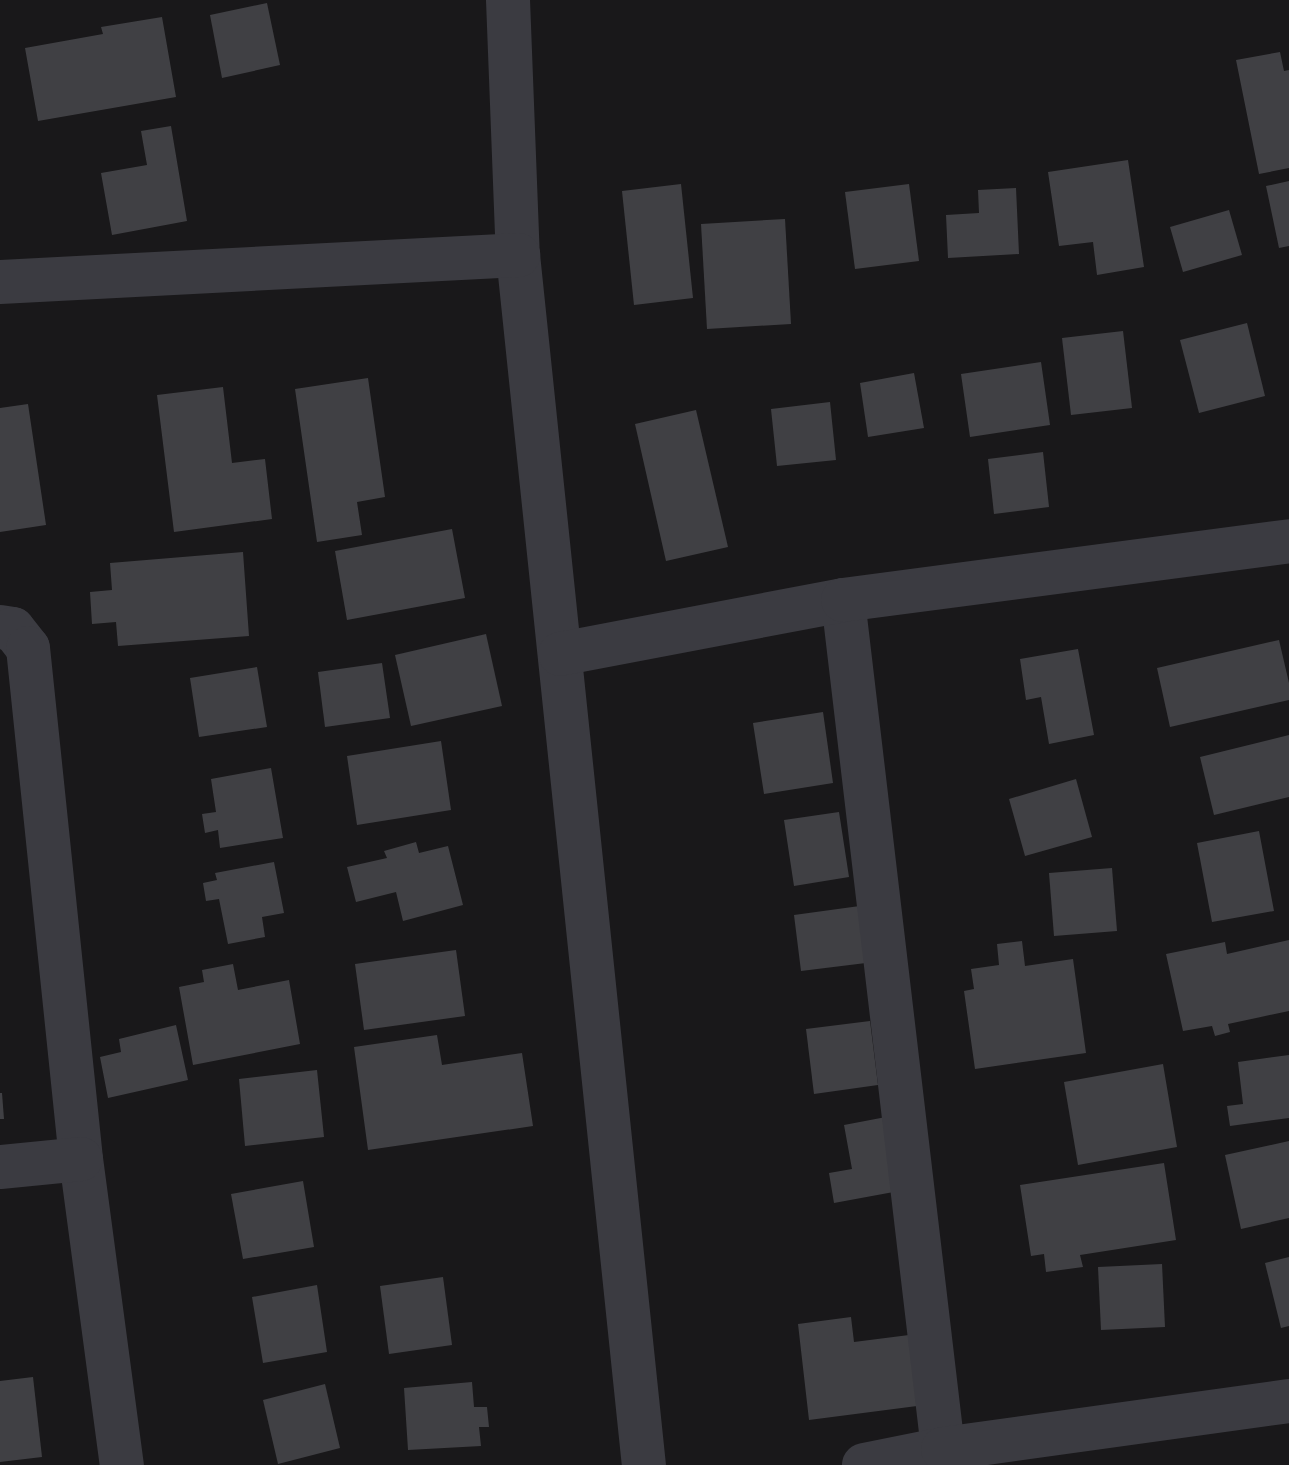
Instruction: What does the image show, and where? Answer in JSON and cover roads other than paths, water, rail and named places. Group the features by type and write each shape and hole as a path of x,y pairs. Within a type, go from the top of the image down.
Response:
{"street":[{"path":"508,0 518,255 644,1465"},
{"path":"0,282 518,255"},
{"path":"560,654 843,600 1289,541"},
{"path":"843,600 943,1449"},
{"path":"0,627 13,629 28,648 81,1159 122,1465"},
{"path":"0,1167 81,1159"},
{"path":"864,1465 943,1449 1289,1401"}]}
